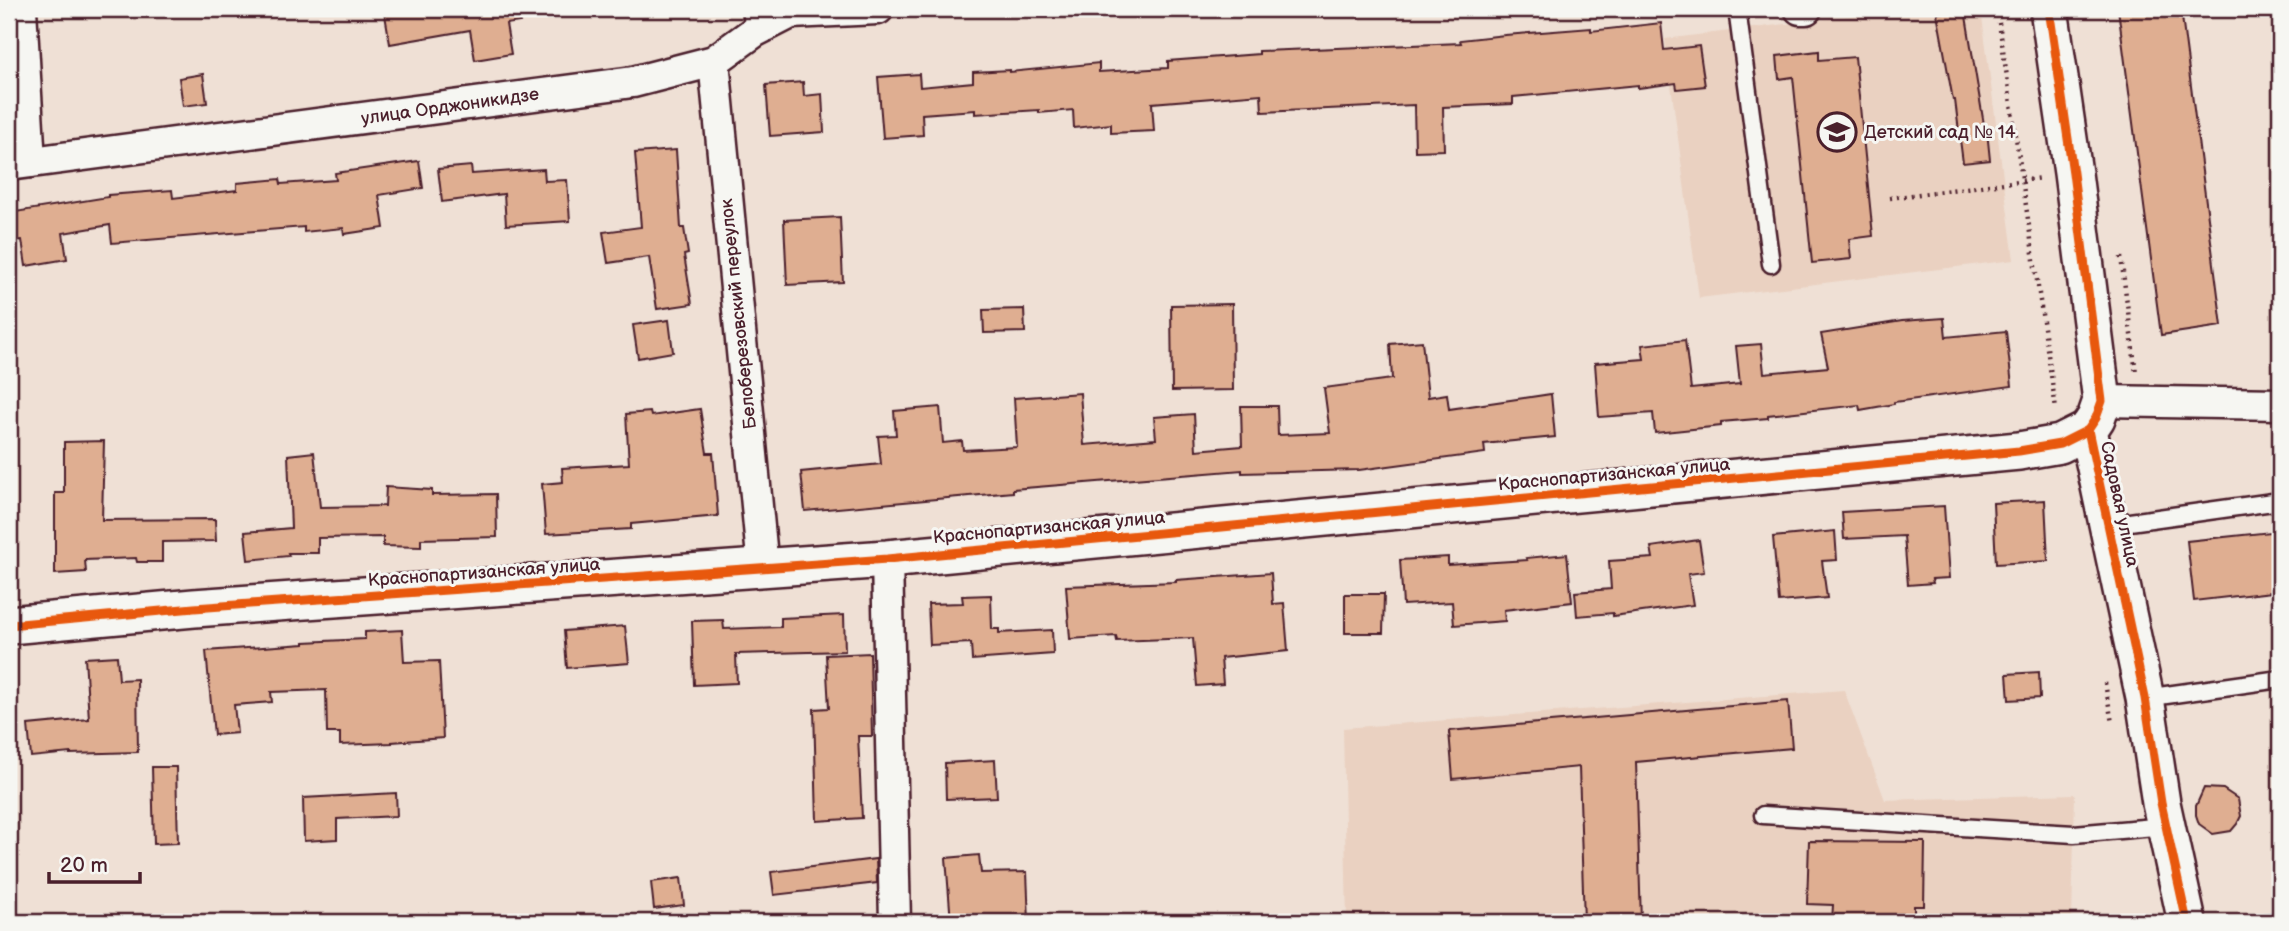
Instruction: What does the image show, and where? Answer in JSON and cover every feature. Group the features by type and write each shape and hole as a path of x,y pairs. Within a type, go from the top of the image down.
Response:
{"street":[{"path":"19,164 21,9"},
{"name":"улица Орджоникидзе","path":"19,164 633,82 713,61 752,21 792,13 878,9"},
{"path":"1800,9 1806,9"},
{"name":"Садовая улица","path":"2049,9 2073,173 2083,425 2108,525 2145,698 2166,826 2187,922"},
{"name":"Белоберезовский переулок","path":"713,61 763,568"},
{"name":"Краснопартизанская улица","path":"9,625 194,608 887,559 2019,451 2083,425 2280,404"},
{"path":"887,559 895,922"}],"lane":[{"path":"1737,9 1771,264"},
{"path":"2108,525 2280,501"},
{"path":"2145,698 2280,679"},
{"path":"1763,815 2074,834 2166,826"}],"path":[{"path":"1997,9 2023,181 2083,425"},
{"path":"1890,198 2073,173"},
{"path":"2119,249 2137,374"}],"shaded area":[{"name":"Детский сад № 14","path":"1906,9 1981,9 2014,260 1699,298 1665,39"},
{"path":"1844,690 1885,800 2075,794 2072,922 1347,922 1343,728"}],"building":[{"path":"384,9 518,9 520,22 506,24 511,54 475,60 470,30 390,44"},
{"path":"2118,9 2181,9 2222,326 2161,335"},
{"path":"1965,10 1990,160 1963,163 1955,100 1937,13"},
{"path":"1661,23 1664,50 1699,46 1705,86 1677,89 1676,83 1638,88 1638,85 1513,97 1513,104 1443,107 1444,150 1415,151 1414,105 1262,112 1261,94 1152,103 1154,131 1111,133 1111,124 1074,128 1073,110 975,114 975,110 922,114 923,135 883,138 878,77 919,74 920,87 973,82 973,72 1010,72 1099,63 1099,72 1168,68 1168,61 1259,54 1259,51 1461,43 1460,40 1505,35 1591,28 1591,31"},
{"path":"1819,51 1819,60 1855,57 1873,236 1849,239 1851,259 1812,263 1793,77 1779,79 1777,56"},
{"path":"203,74 207,103 183,106 179,78"},
{"path":"803,82 804,96 822,94 824,132 770,136 766,85"},
{"path":"676,150 681,228 684,228 688,254 684,255 692,304 657,309 649,257 608,263 603,232 641,227 635,153"},
{"path":"419,161 423,188 379,195 384,228 344,234 343,228 304,232 304,227 112,243 110,225 63,233 67,259 26,266 22,240 9,241 9,213 108,195 172,190 173,198 237,190 237,183 280,179 281,184 336,180 335,173"},
{"path":"471,166 472,174 544,169 545,181 567,180 570,221 506,225 504,194 442,202 438,169"},
{"path":"840,217 843,282 787,285 784,220"},
{"path":"1232,304 1233,390 1172,391 1171,305"},
{"path":"1024,309 1025,332 984,333 983,310"},
{"path":"1944,318 1946,337 2006,331 2012,386 1894,402 1860,410 1859,405 1768,415 1768,418 1721,422 1721,426 1655,433 1653,413 1599,417 1595,363 1644,359 1642,345 1685,340 1691,389 1740,384 1736,346 1761,344 1764,373 1828,367 1821,334 1902,321"},
{"path":"669,320 673,352 638,358 633,325"},
{"path":"1422,341 1428,397 1447,394 1449,409 1551,394 1555,437 1484,444 1485,453 1359,470 1242,473 1242,470 1013,489 1013,492 805,511 801,472 881,464 878,436 896,435 894,411 940,407 943,443 962,441 963,450 1017,447 1014,398 1080,393 1084,445 1156,439 1154,417 1194,414 1196,450 1242,446 1241,406 1277,406 1278,435 1330,433 1324,388 1392,379 1390,344"},
{"path":"700,409 707,453 713,453 718,516 631,524 631,529 546,534 542,484 563,482 562,468 629,464 626,414 650,412 651,416"},
{"path":"104,441 102,520 215,519 216,541 162,542 162,562 137,562 136,558 85,560 86,572 55,574 55,493 64,493 64,442"},
{"path":"314,452 320,507 385,506 386,487 432,490 432,495 496,494 497,537 421,539 421,547 383,546 383,537 318,538 318,553 288,553 289,556 248,560 245,532 291,528 288,455"},
{"path":"2045,500 2048,561 1996,564 1993,503"},
{"path":"1944,506 1949,578 1932,579 1933,583 1908,585 1904,536 1844,539 1842,512"},
{"path":"1835,531 1837,560 1822,561 1827,598 1779,602 1773,537"},
{"path":"2280,531 2280,591 2194,601 2187,541"},
{"path":"1699,540 1704,572 1688,574 1693,605 1613,616 1613,613 1577,616 1575,592 1611,589 1609,561 1653,558 1651,547"},
{"path":"1567,554 1572,602 1504,610 1505,621 1454,625 1452,602 1403,605 1400,560 1448,557 1448,565 1527,560 1526,558"},
{"path":"1271,573 1273,604 1284,603 1288,651 1221,658 1223,684 1197,686 1193,638 1117,641 1116,636 1070,639 1066,586 1176,582"},
{"path":"1345,594 1384,594 1383,633 1345,633"},
{"path":"991,595 992,629 999,629 999,633 1052,630 1053,654 972,660 971,643 930,645 928,604 963,603 962,596"},
{"path":"844,615 845,651 736,654 737,683 694,685 692,621 723,620 724,629 781,627 781,618"},
{"path":"625,626 629,663 567,668 564,631"},
{"path":"402,630 404,662 439,661 443,738 340,745 340,733 327,733 326,690 271,692 272,702 234,705 237,733 214,735 206,651 365,639 365,632"},
{"path":"870,653 872,736 858,736 862,818 817,821 814,709 829,708 826,655"},
{"path":"117,656 119,680 137,679 138,752 70,753 31,757 28,725 89,719 85,658"},
{"path":"2039,672 2040,698 2009,700 2007,674"},
{"path":"1788,701 1792,748 1636,762 1641,922 1584,922 1579,767 1453,779 1449,731"},
{"path":"995,760 997,797 946,799 945,763"},
{"path":"152,767 176,767 178,843 154,844"},
{"path":"2204,788 2223,789 2238,799 2241,816 2231,831 2213,834 2199,824 2196,806"},
{"path":"396,793 397,816 337,819 337,839 304,841 303,798"},
{"path":"1809,841 1925,842 1924,906 1914,906 1914,922 1832,922 1833,905 1807,904"},
{"path":"979,855 981,873 1027,872 1029,922 951,922 946,858"},
{"path":"876,859 877,883 774,895 771,872"},
{"path":"681,878 684,905 654,909 651,882"}],"waterway":[{"path":"2233,922 2280,915"}],"cycle path":[{"path":"2049,9 2102,401 2088,430 2145,698 2161,803 2187,922"},
{"path":"9,625 194,608 887,559 2019,451 2060,444 2088,430"}],"place":[{"name":"Детский сад № 14","path":"1837,132"}]}
